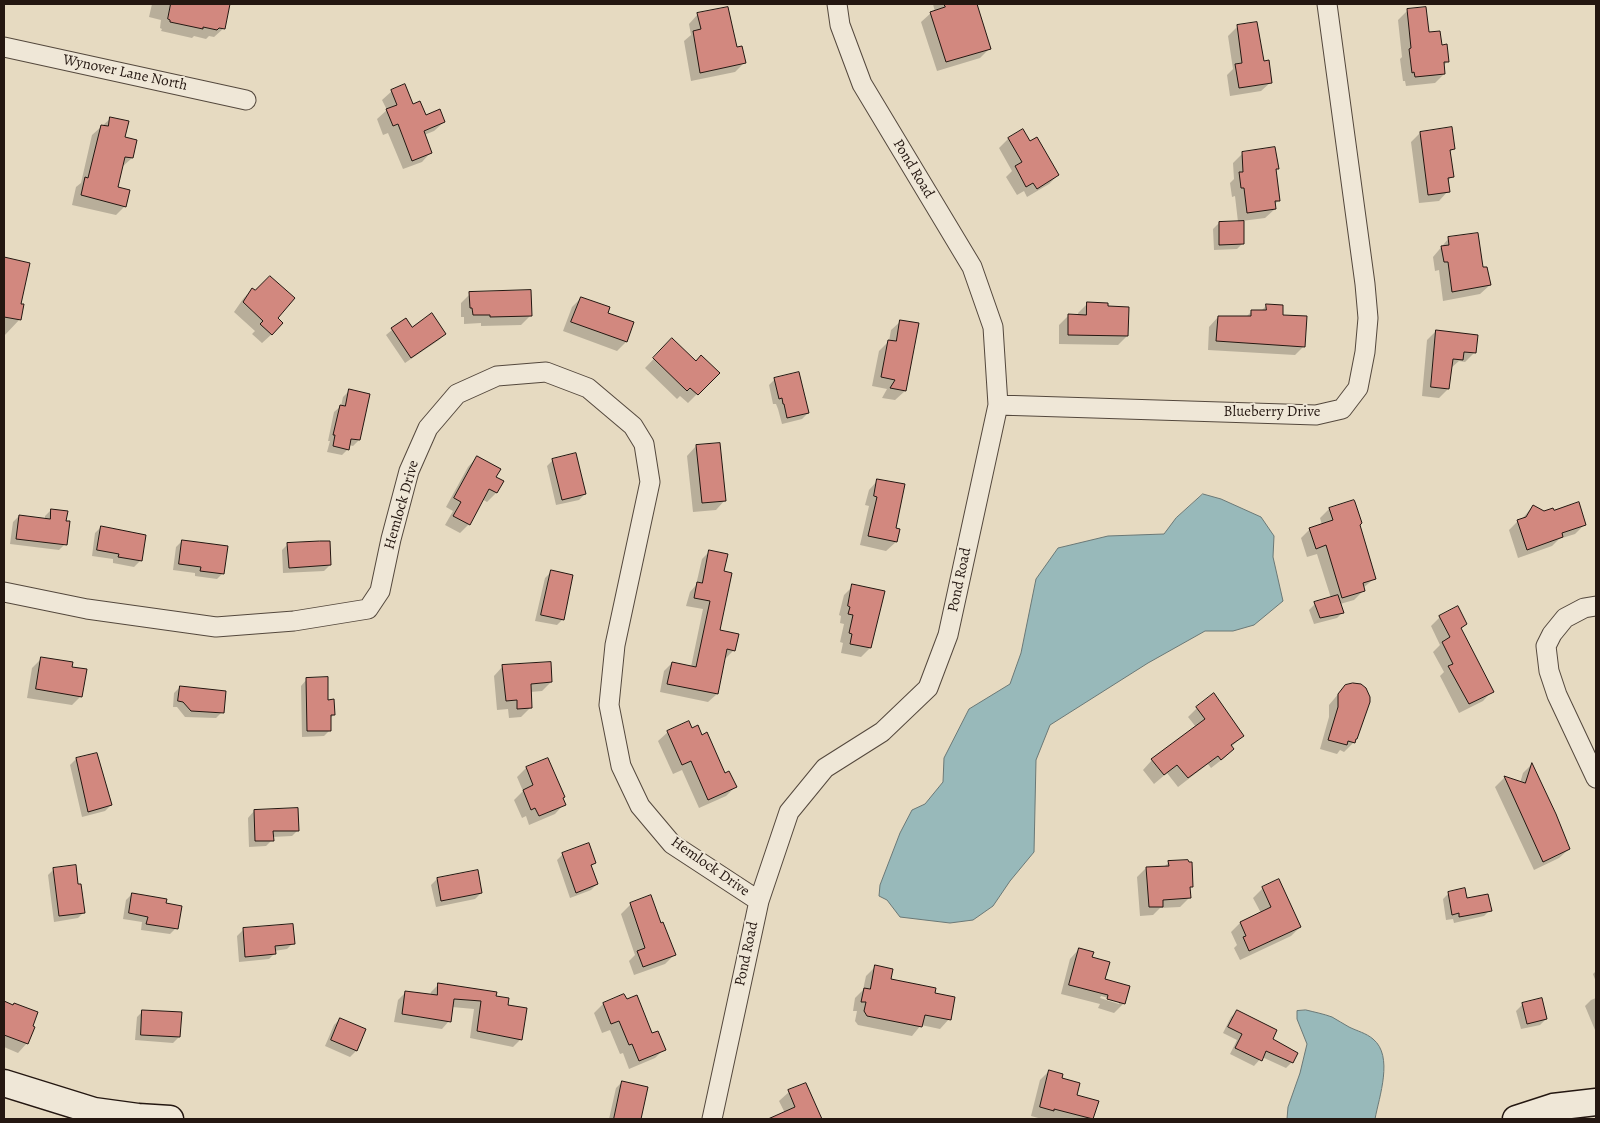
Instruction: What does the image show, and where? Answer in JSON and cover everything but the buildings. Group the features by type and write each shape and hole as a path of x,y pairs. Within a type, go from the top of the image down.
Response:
{"main road":[{"path":"4,1083 94,1111 170,1119"},
{"path":"1516,1119 1553,1107 1596,1102"}],"street":[{"name":"Pond Road","path":"712,1119 759,901 789,812 825,768 882,732 928,688 948,635 998,405 993,326 972,267 862,84 840,25 837,4"},
{"name":"Blueberry Drive","path":"998,405 1316,416 1342,409 1358,388 1365,352 1368,318 1365,284 1326,4"},
{"name":"Wynover Lane North","path":"4,47 246,100"},
{"name":"Hemlock Drive","path":"4,592 87,608 216,628 294,622 368,609 380,591 391,539 409,471 428,428 457,394 497,376 546,372 588,388 633,426 644,444 650,482 615,645 609,705 621,766 640,806 672,844 759,901"},
{"path":"1596,606 1584,608 1564,618 1546,646 1548,671 1557,695 1596,778"}],"water":[{"path":"1203,494 1221,499 1261,517 1274,536 1273,557 1283,601 1254,625 1233,631 1205,631 1148,663 1050,725 1036,760 1034,852 1010,881 993,906 973,920 950,923 900,917 887,900 879,896 880,885 900,833 912,810 925,804 943,782 944,758 969,709 1010,684 1021,653 1036,579 1058,548 1108,536 1164,534 1176,518"},
{"path":"1306,1010 1332,1017 1370,1037 1379,1046 1384,1066 1382,1089 1375,1119 1287,1119 1288,1107 1300,1073 1307,1044 1297,1019 1297,1011"}]}
